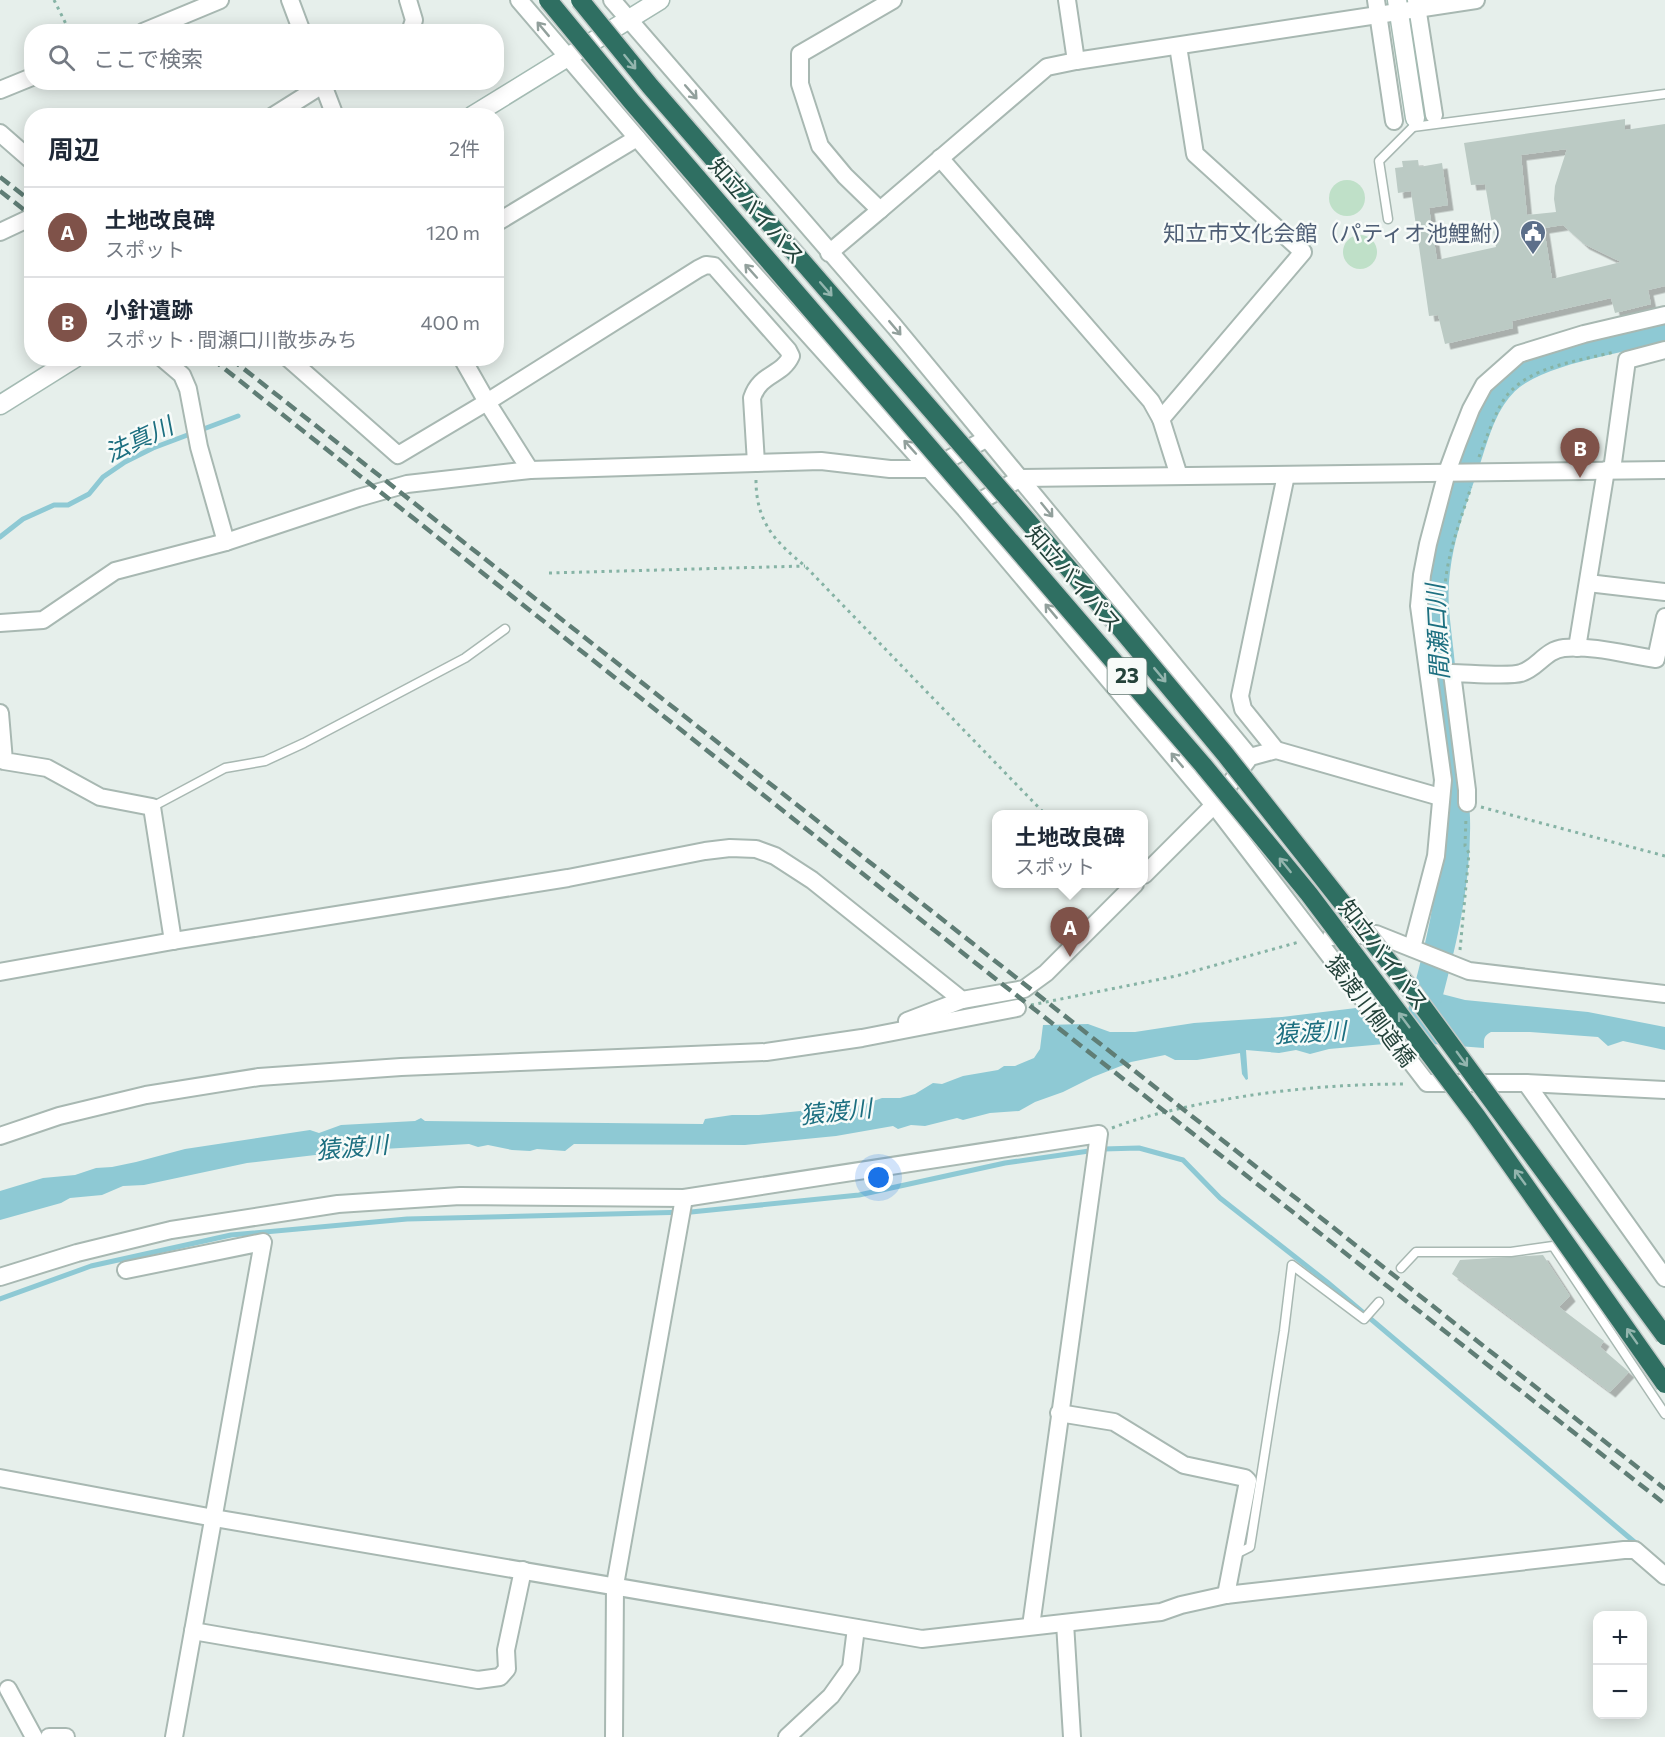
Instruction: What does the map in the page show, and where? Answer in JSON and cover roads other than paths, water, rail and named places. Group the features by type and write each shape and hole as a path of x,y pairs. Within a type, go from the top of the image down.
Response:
{"highway":[{"name":"知立バイパス","path":"548,0 632,102 1203,765 1294,876 1484,1127 1665,1384"},
{"name":"知立バイパス","path":"580,0 650,86 1116,623 1225,753 1407,985 1665,1336"}],"street":[{"path":"162,24 220,0"},
{"path":"290,0 299,24"},
{"path":"408,0 414,20 413,24"},
{"name":"猿渡川側道橋","path":"519,0 745,264 965,509 1214,805 1427,1083 1526,1083"},
{"path":"612,0 895,327 1250,757"},
{"path":"485,108 660,0"},
{"path":"880,210 845,176 820,146 800,84 800,54 893,0"},
{"path":"1067,0 1076,61"},
{"path":"829,253 1047,67 1178,46 1377,7 1476,0"},
{"path":"1417,4 1434,115"},
{"path":"1398,6 1414,123"},
{"path":"1377,7 1394,121"},
{"path":"1161,419 1303,252 1195,154 1178,46"},
{"path":"0,90 24,80"},
{"path":"285,108 313,90"},
{"path":"326,90 332,108"},
{"path":"0,133 24,154"},
{"path":"504,218 637,138"},
{"path":"940,158 1151,401 1161,419 1179,476"},
{"path":"0,232 24,221"},
{"path":"297,366 398,455 487,402 698,269 714,266 791,356 787,364 761,381 755,388 752,398 756,463"},
{"path":"1412,948 1436,856 1443,780 1419,606 1422,575 1447,472 1471,409 1484,385 1519,354 1584,334 1665,315"},
{"path":"1577,648 1626,360 1665,350"},
{"path":"0,405 62,366"},
{"path":"171,366 182,375 188,389 199,447 226,542"},
{"path":"467,366 530,470"},
{"path":"0,623 43,620 116,570 226,542 407,484 530,470 820,461 890,469 930,469 986,439"},
{"path":"965,509 1021,478 1665,470"},
{"path":"1276,750 1243,710 1240,696 1286,475"},
{"path":"1588,583 1665,592"},
{"path":"1467,803 1452,673 1520,674 1534,667 1546,654 1562,648 1656,659 1665,616"},
{"path":"0,713 4,761 47,768 100,797 152,807 173,941"},
{"path":"1148,870 1214,805 1250,757 1276,750 1440,797"},
{"path":"0,972 173,941 568,878 705,850 730,848 756,849 775,856 812,880 963,1000"},
{"path":"862,1038 963,1000 1024,990 1046,973 1131,888"},
{"path":"1315,938 1376,934 1469,971 1665,994"},
{"path":"0,1136 59,1116 146,1095 258,1077 401,1067 766,1052 862,1038 1017,1008"},
{"path":"1526,1083 1665,1090"},
{"path":"1526,1083 1665,1278"},
{"path":"0,1277 77,1253 171,1230 338,1204 460,1196 684,1198 1099,1134 1031,1626"},
{"path":"614,1737 615,1585 684,1198"},
{"path":"126,1270 263,1242 174,1737"},
{"path":"1059,1413 1114,1422 1184,1465 1245,1478 1248,1481 1226,1595"},
{"path":"0,1478 214,1518 922,1639 1161,1612 1226,1595 1624,1550 1635,1550 1659,1569"},
{"path":"193,1631 478,1680 500,1677 507,1669 506,1650 523,1570"},
{"path":"1065,1623 1072,1737"},
{"path":"788,1737 831,1696 851,1668 856,1628"},
{"path":"8,1689 34,1737"},
{"path":"49,1737 66,1737"}],"lane":[{"path":"1388,219 1379,161 1414,123 1665,94"},
{"path":"152,807 225,768 265,761 304,743 465,658 505,629"},
{"path":"1401,1268 1416,1252 1511,1252 1553,1246 1665,1414"},
{"path":"1234,1555 1250,1547 1284,1331 1292,1265 1364,1320 1379,1302"}],"water":[{"name":"猿渡川","path":"1425,983 1434,985 1434,992 1465,1000 1588,1012 1665,1027 1665,1050 1623,1041 1608,1046 1598,1037 1530,1032 1491,1032 1485,1037 1484,1048 1406,1042 1329,1049 1310,1054 1296,1050 1279,1053 1246,1050 1248,1079 1246,1080 1242,1074 1240,1053 1197,1060 1175,1060 1165,1055 1131,1062 1035,1102 1019,1111 990,1113 963,1120 957,1118 925,1126 911,1125 898,1129 893,1126 836,1136 745,1145 574,1144 565,1151 537,1149 530,1151 488,1145 478,1147 469,1144 349,1151 247,1163 144,1185 123,1186 102,1195 70,1198 61,1203 0,1220 0,1191 43,1178 75,1175 96,1168 136,1162 185,1149 310,1130 319,1133 341,1125 415,1121 421,1118 425,1121 703,1124 705,1119 732,1115 759,1115 862,1105 882,1098 900,1098 915,1094 933,1083 942,1084 963,1076 998,1070 1004,1066 1015,1066 1034,1058 1040,1049 1043,1025 1088,1024 1110,1032 1135,1032 1194,1023 1282,1017 1356,1008 1417,1012"}],"waterway":[{"name":"間瀬口川","path":"1420,1023 1445,922 1455,844 1452,778 1435,624 1434,582 1443,529 1475,429 1496,390 1518,370 1579,346 1665,327"},
{"name":"法真川","path":"0,537 23,519 54,505 68,505 89,494 103,477 125,462 153,448 238,416"},
{"path":"0,1299 91,1266 231,1235 407,1219 691,1212 859,1195 1005,1163 1103,1149 1139,1148 1183,1160 1220,1198 1327,1282 1638,1545"}],"railway":[{"path":"0,177 24,196"},
{"path":"0,191 24,210"},
{"path":"221,366 992,976 1665,1504"},
{"path":"240,366 1665,1489"}],"place":[{"name":"知立市文化会館（パティオ池鯉鮒）","path":"1533,256"},
{"name":"小針遺跡","path":"1580,478"},
{"name":"土地改良碑","path":"1070,957"}]}
